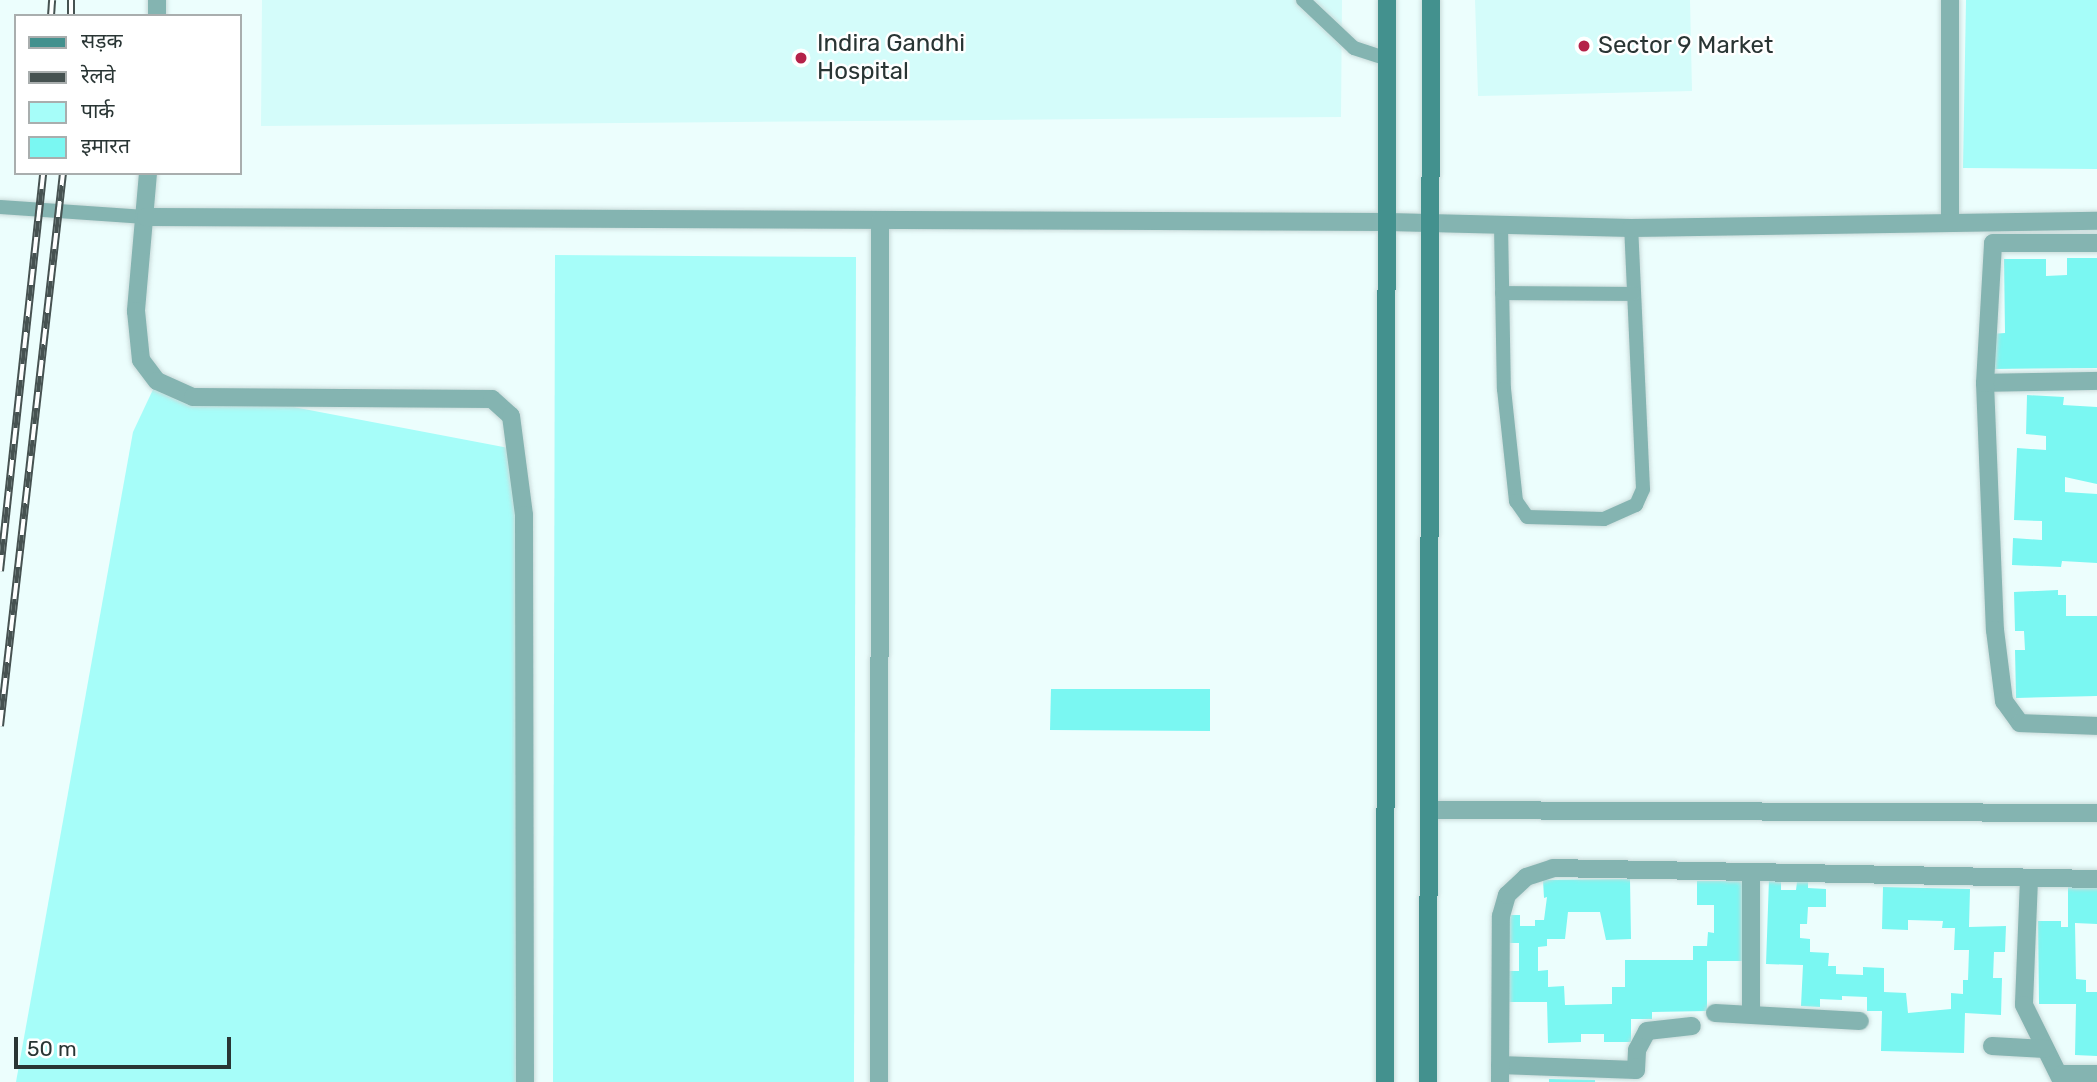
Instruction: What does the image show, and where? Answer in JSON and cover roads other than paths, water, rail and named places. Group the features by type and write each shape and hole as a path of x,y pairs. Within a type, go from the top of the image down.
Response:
{"street":[{"path":"1385,1082 1387,0"},
{"path":"1428,1082 1431,0"},
{"path":"1950,0 1950,223"},
{"path":"149,175 136,311 141,360 157,381 193,397 492,399 511,416 524,515 525,1082"},
{"path":"146,217 1430,222 1631,228 2097,221"},
{"path":"879,1082 880,220"},
{"path":"2097,243 1993,243 1985,383 1996,642 2004,701 2020,723 2097,726"},
{"path":"1985,383 2097,381"},
{"path":"1429,810 2097,813"},
{"path":"1692,1026 1647,1031 1637,1050 1636,1076 1500,1074 1501,916 1507,895 1526,877 1553,868 2097,879"},
{"path":"1751,873 1751,1014"},
{"path":"2029,879 2024,1005 2062,1078 2097,1074"},
{"path":"1715,1013 1860,1021"},
{"path":"1992,1046 2045,1049"}],"lane":[{"path":"1303,0 1354,48 1387,60"},
{"path":"0,207 146,217"},
{"path":"1501,225 1504,389 1516,501 1527,517 1604,519 1636,505 1643,489 1631,228"},
{"path":"1502,293 1634,294"}],"railway":[{"path":"51,14 52,0"},
{"path":"71,0 71,14"},
{"path":"0,571 43,175"},
{"path":"0,726 63,175"}],"place":[{"name":"Sector 9 Market","path":"1584,46"},
{"name":"Indira Gandhi Hospital","path":"801,58"}]}
